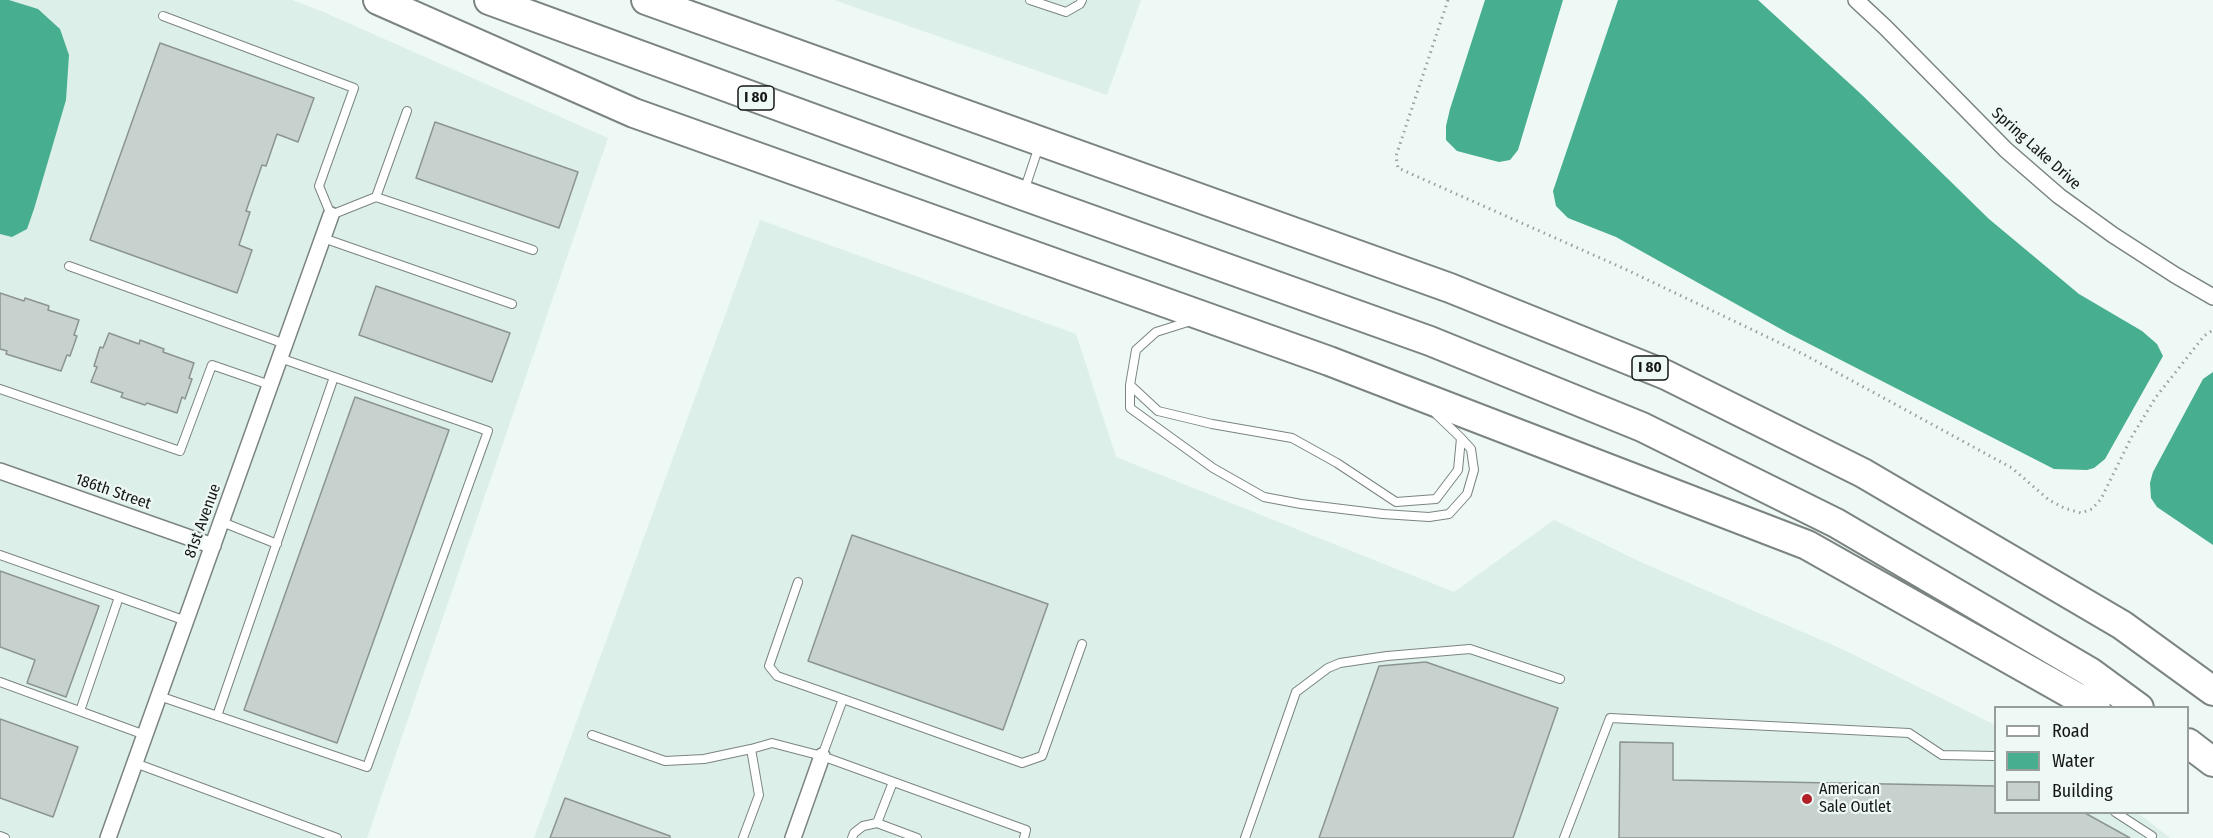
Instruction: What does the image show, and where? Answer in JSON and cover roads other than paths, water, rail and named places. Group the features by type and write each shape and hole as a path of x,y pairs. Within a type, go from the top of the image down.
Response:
{"highway":[{"path":"378,0 634,113 1204,317 1807,545 2093,706"},
{"name":"I 80","path":"489,0 1430,341 1642,427 1836,523 2090,672 2136,706"},
{"name":"I 80","path":"646,0 1450,288 1666,375 1863,473 2122,625 2213,691"},
{"path":"2189,744 2213,762"},
{"path":"2189,767 2213,783"}],"street":[{"name":"Spring Lake Drive","path":"1856,0 2006,150 2059,196 2122,241 2213,297"},
{"name":"81st Avenue","path":"108,838 331,215"},
{"name":"186th Street","path":"0,471 213,546"},
{"path":"793,838 822,756"}],"lane":[{"path":"1030,0 1066,12 1082,0"},
{"path":"163,16 354,88 319,186 331,215 376,197 533,250"},
{"path":"376,197 407,111"},
{"path":"1022,195 1041,141"},
{"path":"323,238 512,304"},
{"path":"69,266 283,351 334,377 488,431 368,767 159,696"},
{"path":"1204,317 1156,332 1136,351 1130,385 1130,408 1213,468 1264,497 1300,504 1383,514 1429,517 1449,514 1467,494 1474,470 1471,449 1418,396"},
{"path":"0,388 180,452 212,365 270,385"},
{"path":"217,716 334,377"},
{"path":"1130,385 1158,411 1212,424 1292,438 1396,502 1436,499 1458,470 1461,438"},
{"path":"222,522 276,544"},
{"path":"0,555 186,621"},
{"path":"798,582 769,666 777,676 1022,763 1042,756 1082,644"},
{"path":"80,711 119,597"},
{"path":"1245,838 1296,692 1328,668 1340,663 1387,656 1470,649 1560,679"},
{"path":"0,682 146,735"},
{"path":"822,756 843,699"},
{"path":"1564,838 1610,718 1909,733 1942,755 1994,756"},
{"path":"592,735 665,761 704,759 772,743 822,756 1026,830 1024,838"},
{"path":"744,838 759,795 752,749"},
{"path":"135,763 337,838"},
{"path":"878,823 893,782"},
{"path":"2117,814 2151,838"},
{"path":"852,838 854,833 863,826 878,823 917,838"},
{"path":"0,836 5,838"}],"water":[{"path":"0,0 9,0 38,9 60,29 69,55 66,100 34,209 27,229 12,237 0,234"},
{"path":"1485,0 1563,0 1518,150 1510,160 1499,162 1457,151 1446,140 1450,109"},
{"path":"1618,0 1758,0 1861,94 1989,219 2079,294 2142,331 2157,344 2163,356 2105,459 2094,468 2087,470 2054,469 1788,333 1616,237 1568,218 1556,206 1553,191"},
{"path":"2213,372 2213,545 2157,507 2151,498 2150,483 2153,472 2203,379"}],"place":[{"name":"American Sale Outlet","path":"1807,799"}]}
